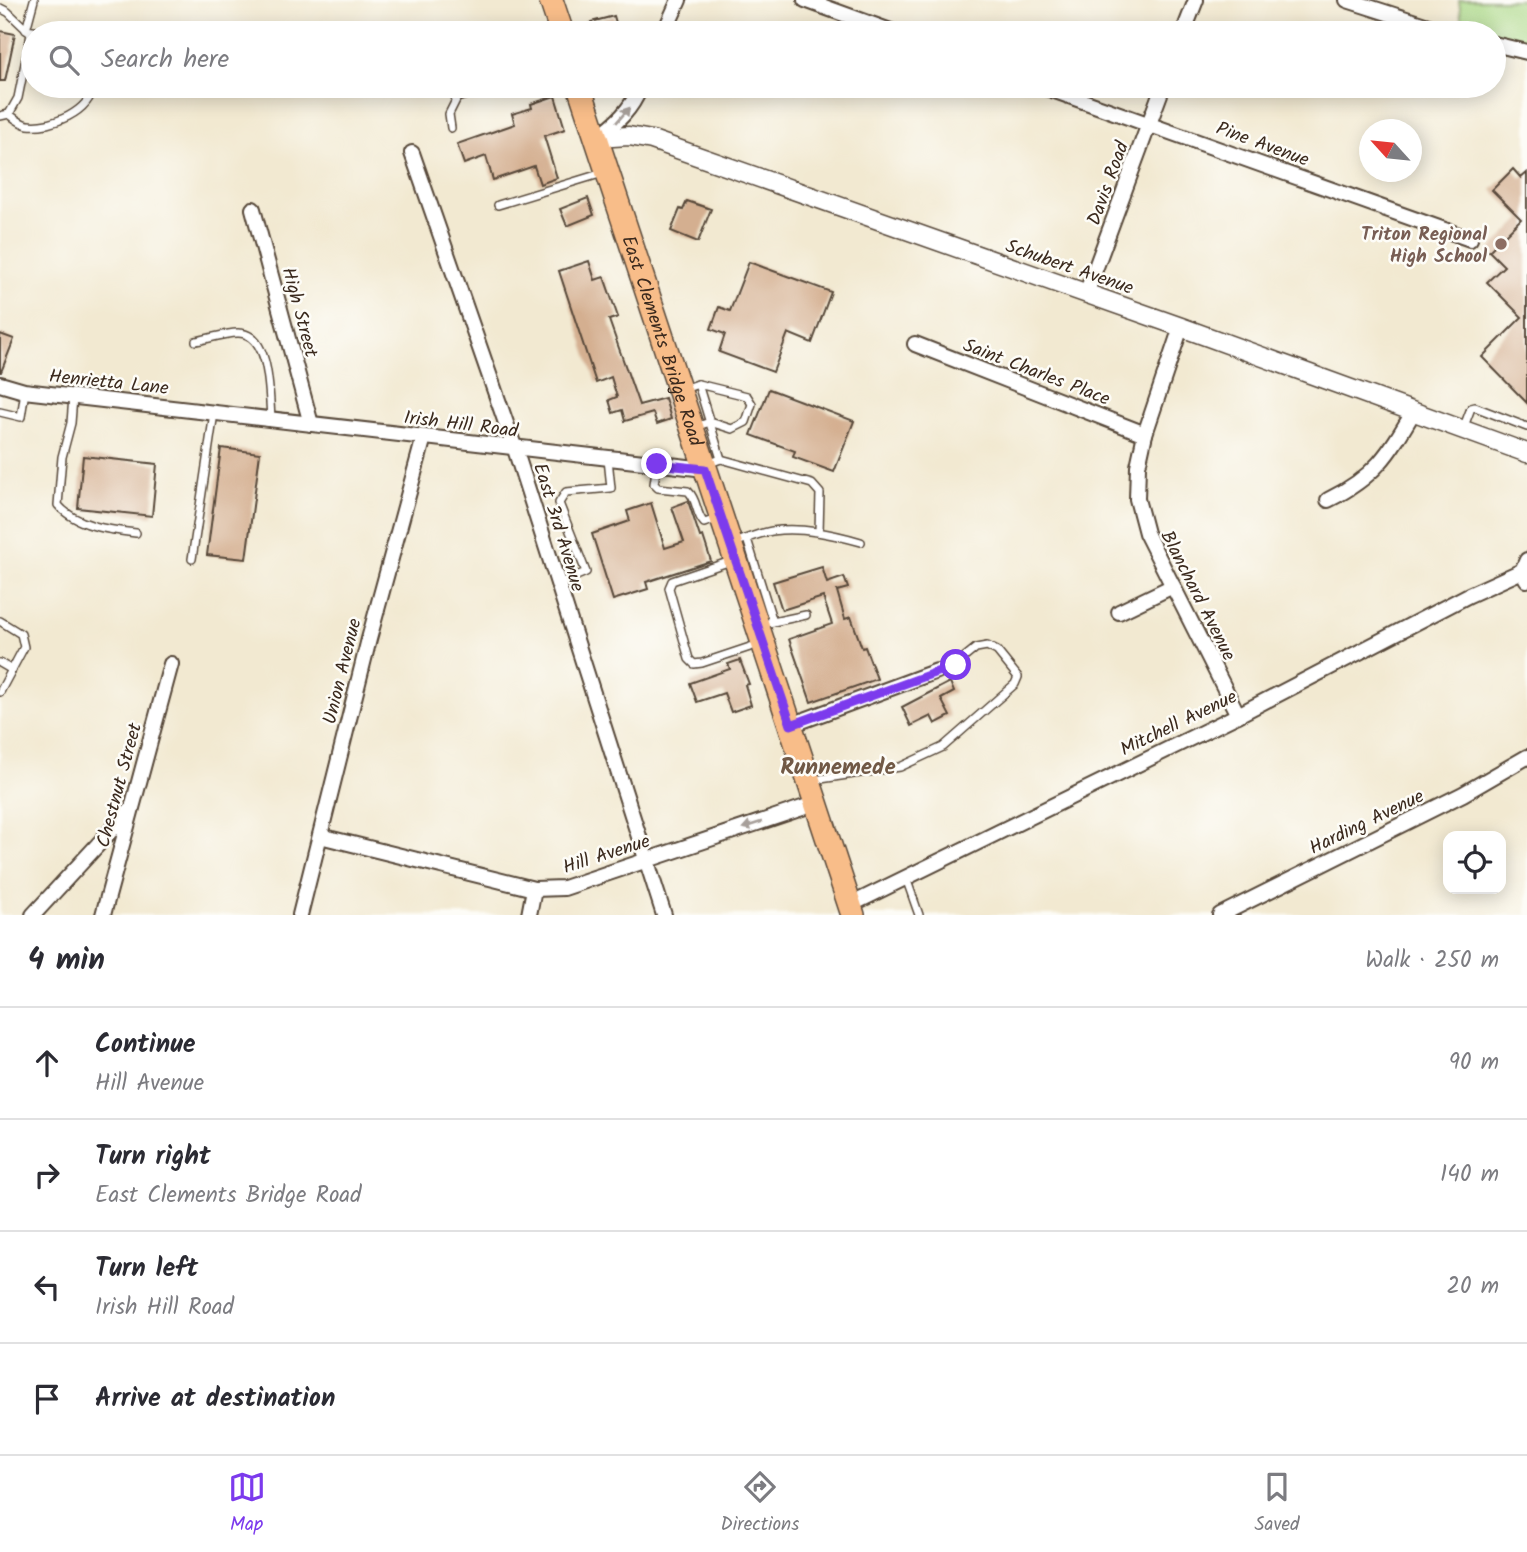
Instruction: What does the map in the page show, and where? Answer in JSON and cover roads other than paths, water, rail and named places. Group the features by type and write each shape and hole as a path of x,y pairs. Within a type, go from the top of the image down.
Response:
{"main road":[{"path":"551,0 558,21"},
{"name":"East Clements Bridge Road","path":"583,98 607,172 689,387 701,425 721,518 738,548 765,630 791,725 852,910"}],"street":[{"path":"669,21 679,0"},
{"path":"804,0 863,21"},
{"path":"1188,21 1196,0"},
{"path":"1347,0 1413,21"},
{"path":"1506,47 1527,52"},
{"path":"596,138 622,119 635,98"},
{"name":"Pine Avenue","path":"1076,98 1470,239"},
{"name":"Davis Road","path":"1086,294 1158,98"},
{"name":"Schubert Avenue","path":"596,138 629,136 652,140 1181,327 1527,453"},
{"name":"East 3rd Avenue","path":"412,153 515,449 664,915"},
{"name":"High Street","path":"253,209 311,424"},
{"name":"Blanchard Avenue","path":"1181,327 1145,434 1138,466 1137,499 1146,533 1238,715"},
{"name":"Saint Charles Place","path":"915,344 1145,434"},
{"name":"Henrietta Lane","path":"0,384 25,391 214,412"},
{"path":"1328,500 1353,488 1375,470 1414,411"},
{"name":"Irish Hill Road","path":"214,412 608,459 657,464 710,465"},
{"name":"Union Avenue","path":"300,915 369,639 424,437"},
{"name":"Mitchell Avenue","path":"852,910 906,877 1238,715 1469,595 1525,570"},
{"path":"1119,612 1172,586"},
{"name":"Chestnut Street","path":"103,915 171,664"},
{"path":"791,725 937,671"},
{"name":"Harding Avenue","path":"1220,915 1463,794 1527,757"},
{"name":"Hill Avenue","path":"320,836 534,889 564,888 817,803"},
{"path":"33,915 132,809"},
{"path":"529,915 534,889"}],"lane":[{"path":"28,21 34,0"},
{"path":"0,8 21,25"},
{"path":"21,83 18,98 4,115 25,125 46,125 73,114 88,98"},
{"path":"452,128 449,114 457,98"},
{"path":"498,205 607,172"},
{"path":"196,341 239,332 249,335 260,346 267,373 271,419"},
{"path":"689,387 747,396 752,404 746,422 732,429 701,425"},
{"path":"0,412 21,417 25,391"},
{"path":"73,397 71,423 62,457 58,505 65,513 103,530 136,533"},
{"path":"1463,429 1471,408 1475,407 1527,427"},
{"path":"192,559 214,412"},
{"path":"557,584 586,572 559,503 566,492 611,488 608,459"},
{"path":"657,464 654,484 658,488 688,491 694,496 699,518 704,523 721,518"},
{"path":"710,465 812,484 820,494 819,532"},
{"path":"806,615 765,630 702,663 694,664 690,659 668,588 672,581 771,531 819,532 861,542"},
{"path":"0,621 22,634 24,647 0,692"},
{"path":"810,780 900,767 943,747 1015,684 1018,677 998,651 987,646 976,648 956,665 937,671"},
{"path":"0,663 12,670"},
{"path":"906,877 919,915"}],"place":[{"name":"Triton Regional High School","path":"1501,244"}],"district":[{"name":"Runnemede","path":"838,766"}]}
